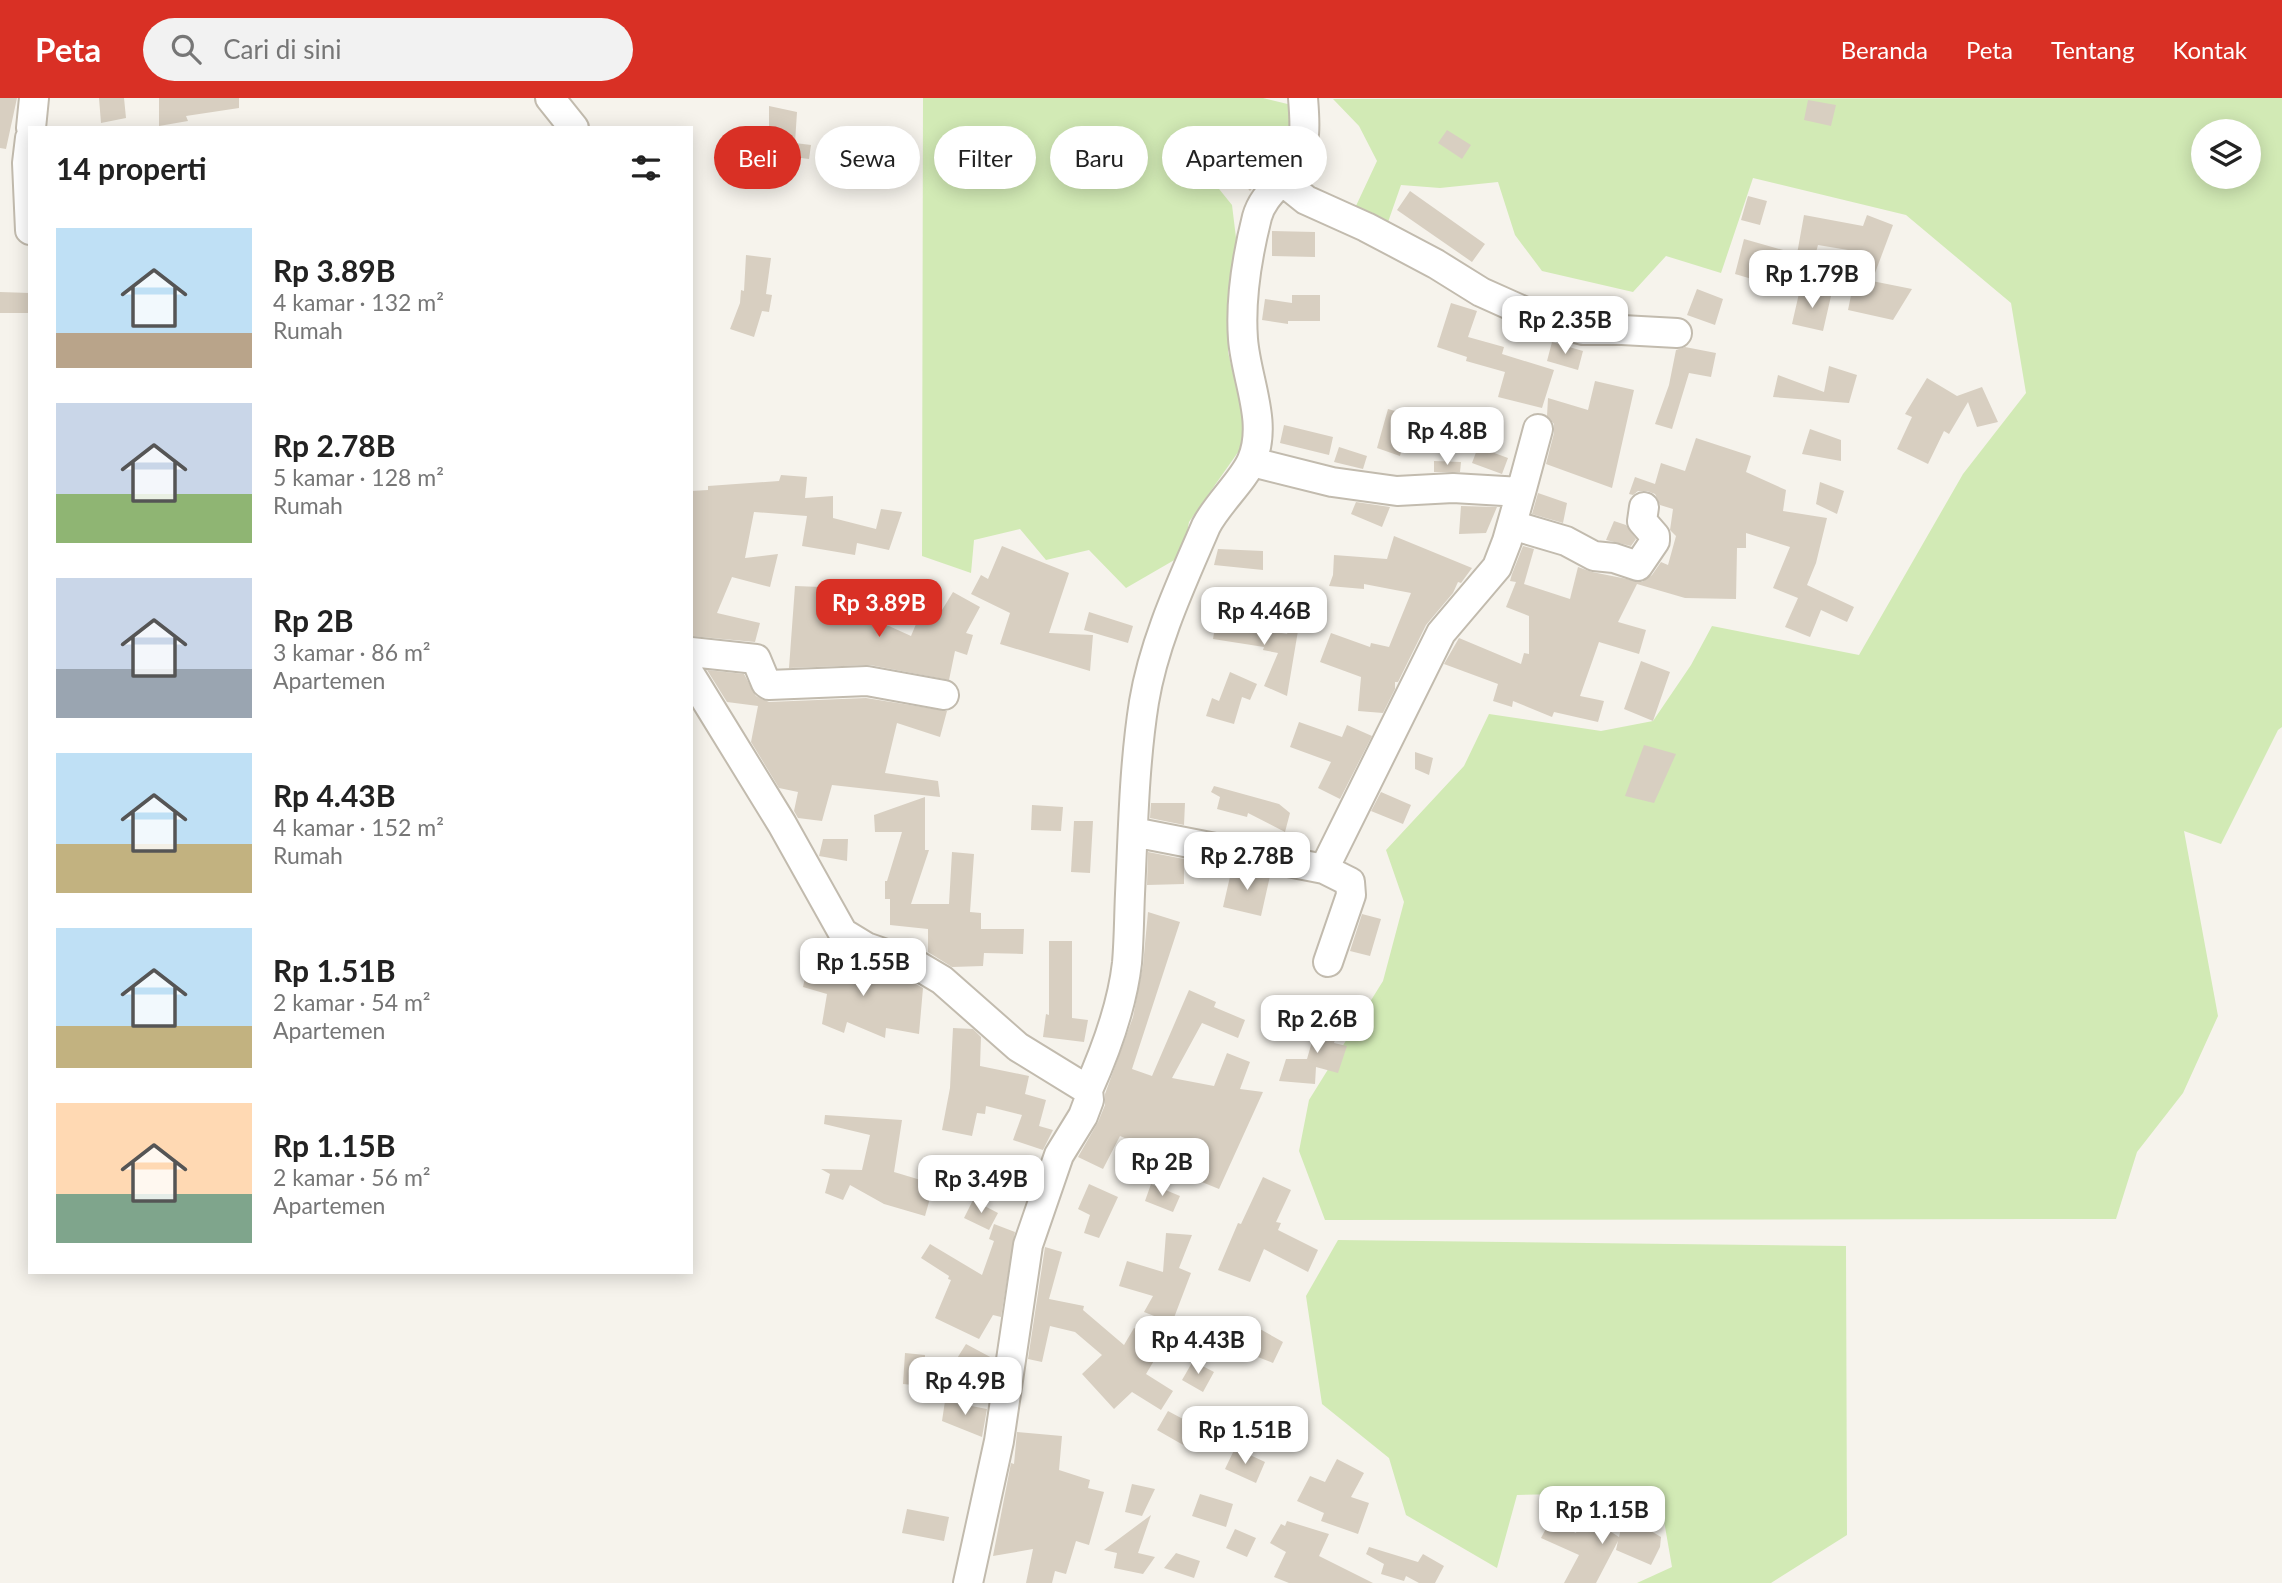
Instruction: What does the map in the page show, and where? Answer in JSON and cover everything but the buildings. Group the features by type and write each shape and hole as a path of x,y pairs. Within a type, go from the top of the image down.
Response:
{"street":[{"path":"31,126 34,98"},
{"path":"550,98 572,126"},
{"path":"1303,98 1304,126"},
{"path":"28,155 28,185"},
{"path":"968,1583 999,1441 1028,1245 1059,1155 1083,1116 1089,1100 1088,1090 1115,1020 1127,963 1133,832 1143,715 1151,668 1206,526 1214,509 1252,462 1259,430 1244,342 1242,310 1258,214 1273,189"},
{"path":"1292,189 1306,200 1366,227 1436,264 1481,292 1539,318 1583,330 1677,333"},
{"path":"1324,869 1441,633 1497,567 1512,525 1538,429"},
{"path":"1252,462 1332,482 1397,491 1453,488 1521,492"},
{"path":"1512,525 1566,541 1594,556 1614,558 1638,566 1655,541 1655,536 1642,521 1644,507"},
{"path":"693,652 756,659 766,683 773,686 867,681 944,695"},
{"path":"693,679 782,824 843,933 866,947 915,964 942,980 1018,1047 1088,1090"},
{"path":"1133,832 1324,869 1350,882 1351,895 1328,962"}],"green space":[{"path":"923,98 1263,98 1304,108 1297,126 1162,126 1162,189 1219,189 1232,205 1237,246 1228,352 1248,438 1189,522 1183,555 1126,588 1089,550 1046,560 1020,529 974,540 971,573 922,556"},
{"path":"2282,98 2282,727 2278,730 2221,844 2184,831 2218,1016 2183,1093 2137,1152 2116,1219 1325,1220 1299,1151 1309,1100 1383,981 1404,902 1386,850 1464,766 1489,714 1601,731 1653,721 1691,665 1712,626 1859,655 1963,474 2026,393 2011,303 1906,215 1753,178 1721,273 1666,256 1633,292 1542,271 1515,235 1498,182 1440,188 1401,185 1387,225 1355,208 1377,161 1359,126 1333,99"},
{"path":"1338,1240 1846,1246 1847,1535 1771,1583 1637,1583 1672,1567 1659,1492 1517,1495 1497,1568 1406,1515 1389,1458 1322,1404 1306,1296"}]}
